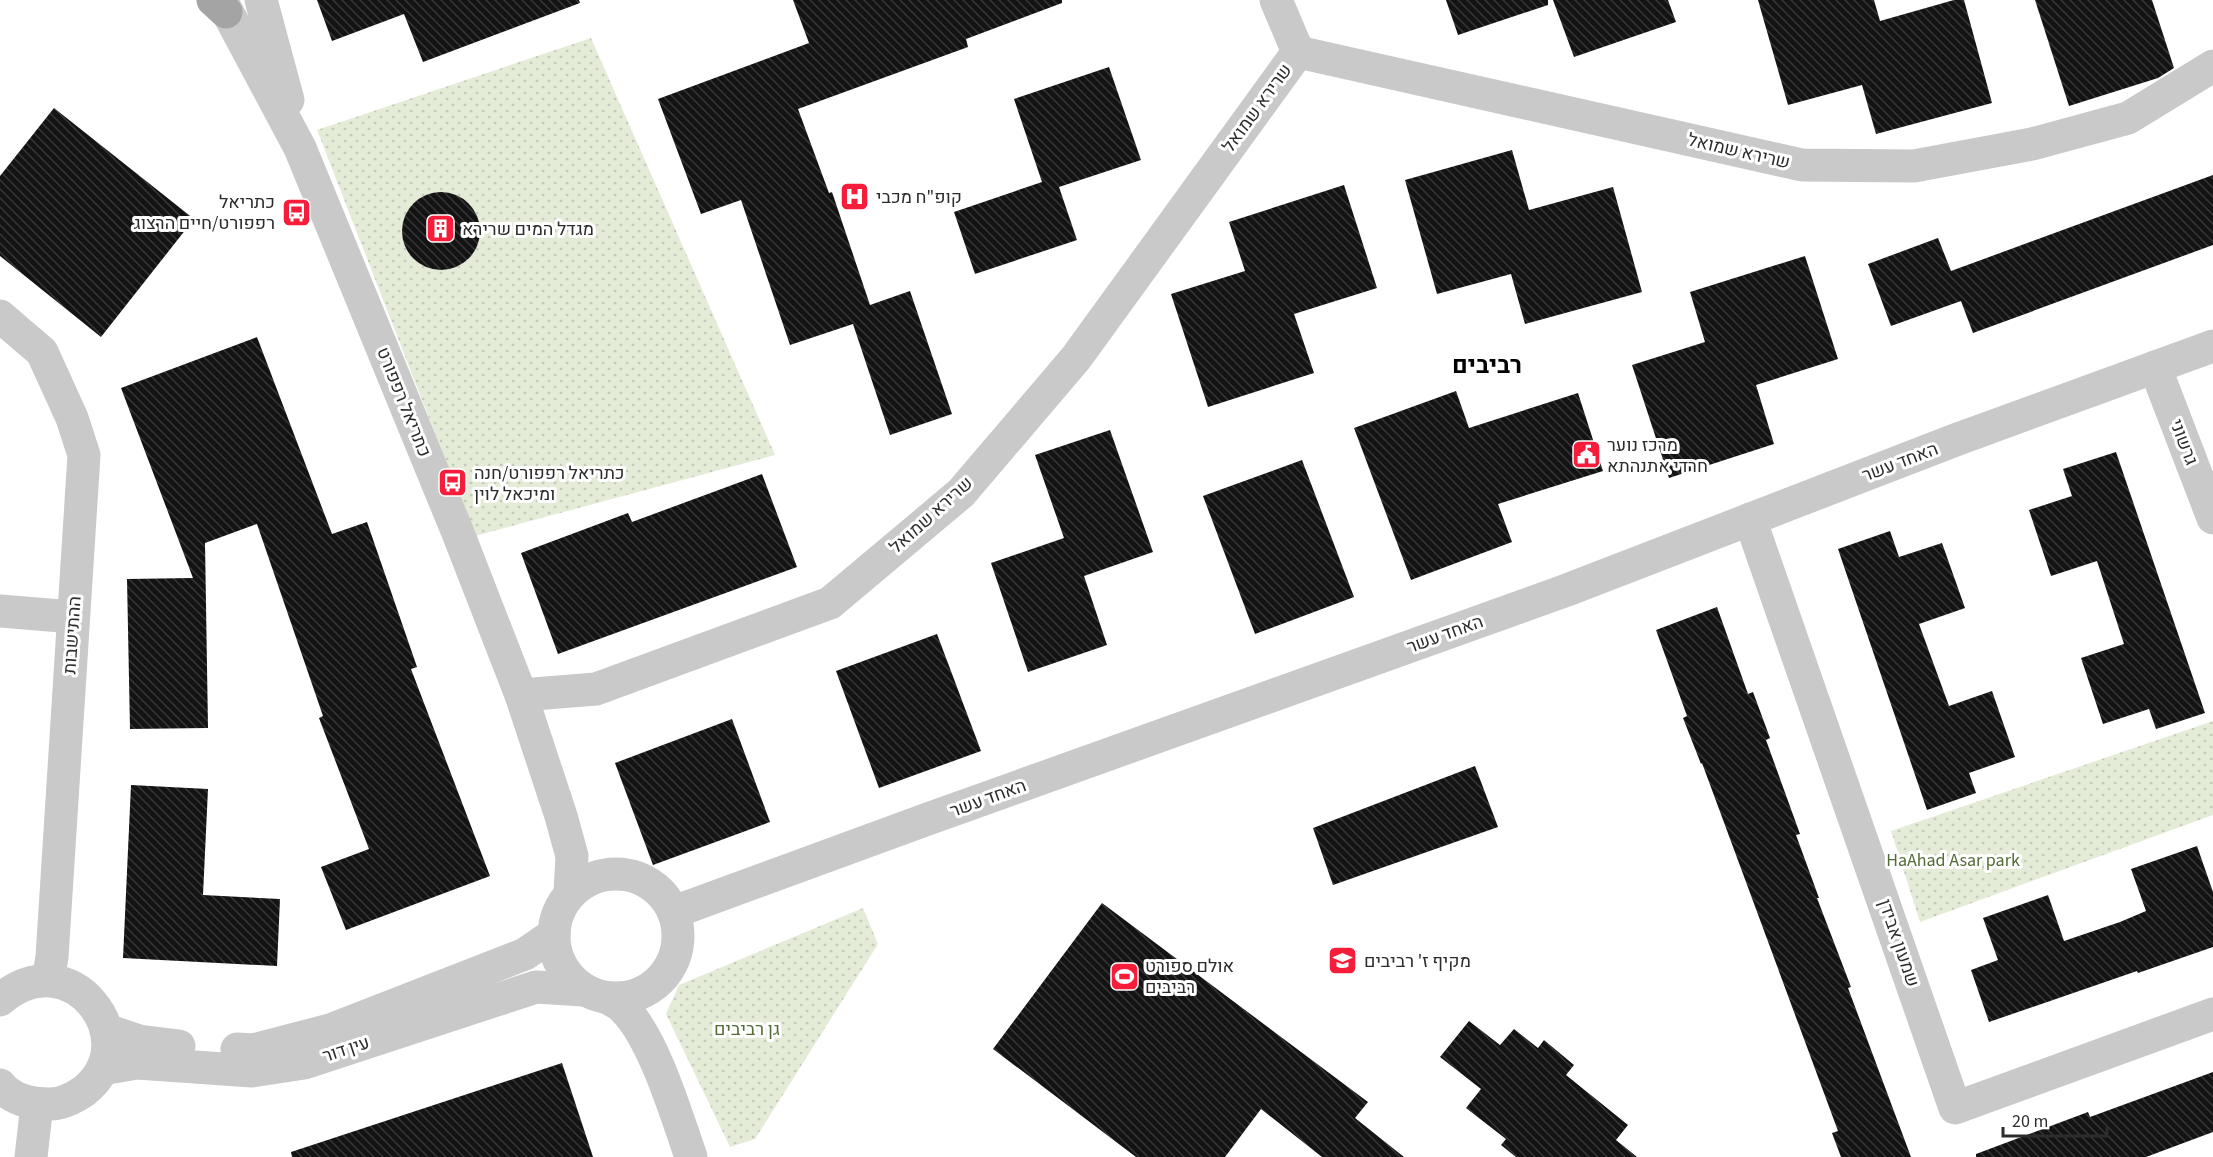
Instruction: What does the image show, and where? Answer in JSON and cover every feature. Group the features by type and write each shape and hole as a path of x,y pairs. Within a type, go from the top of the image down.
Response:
{"street":[{"name":"כתריאל רפפורט","path":"261,0 300,148"},
{"path":"1276,0 1298,52"},
{"name":"כתריאל רפפורט","path":"220,4 300,148 458,533 521,695 553,793 572,856 570,893"},
{"name":"שרירא שמואל","path":"521,695 596,689 830,603 961,493 1062,375 1298,52 1802,165 1914,166 2032,144 2128,118 2213,66"},
{"name":"ההתישבות","path":"0,316 42,352 72,418 84,455 52,957 48,980"},
{"name":"האחד עשר","path":"674,912 1568,590 1750,519 2213,346"},
{"name":"גרשוני","path":"2155,367 2213,518"},
{"name":"שמעון אבידן","path":"1750,519 1955,1108 2213,1014"},
{"path":"0,611 74,616"},
{"name":"כתריאל רפפורט","path":"553,793 592,859 609,874"},
{"path":"597,994 631,997 650,989 663,978 673,964 678,929 674,912 666,898 648,883 626,874 595,877 570,893 559,912 554,934 555,951 561,966 571,980 597,994 625,1009 636,1025 650,1052 691,1157"},
{"name":"עין דור","path":"106,1030 158,1045 252,1050 330,1030 525,954 554,934"},
{"path":"0,1000 11,990 28,982 48,980 68,985 86,995 99,1011 106,1030 107,1050 102,1069 91,1085 75,1097 57,1104 37,1104 19,1099 0,1085"},
{"name":"עין דור","path":"102,1069 137,1063 263,1070 304,1063 536,987 597,994"},
{"path":"650,989 645,1022 650,1052"},
{"path":"31,1157 37,1104"}],"green space":[{"path":"591,38 775,455 475,536 317,130"},
{"name":"HaAhad Asar park","path":"2213,721 2213,815 1920,922 1891,831"},
{"name":"גן רביבים","path":"863,908 878,944 755,1139 730,1147 666,1014 679,985"}],"building":[{"path":"317,0 579,0 580,3 423,62 404,14 332,41"},
{"path":"793,0 1062,0 1062,3 966,39 968,47 798,109 829,193 832,192 870,305 910,291 952,414 890,435 853,324 790,345 741,200 701,214 658,99 809,43"},
{"path":"1446,0 1548,0 1548,5 1458,35"},
{"path":"1553,0 1668,0 1676,22 1574,57"},
{"path":"1758,0 1874,0 1880,21 1954,0 1964,0 1992,103 1876,134 1862,85 1788,105"},
{"path":"2035,0 2152,0 2174,68 2158,78 2069,106"},
{"path":"1109,67 1141,160 1059,187 1077,240 975,274 954,212 1042,182 1014,99"},
{"path":"54,108 194,219 101,337 0,256 0,176"},
{"path":"1512,150 1529,210 1613,187 1642,292 1525,324 1511,274 1437,294 1405,180"},
{"path":"2213,175 2213,245 1973,333 1961,301 1891,326 1868,264 1938,238 1951,271"},
{"path":"1344,185 1377,288 1294,314 1314,373 1208,407 1171,294 1245,271 1229,222"},
{"name":"מגדל המים שרירא","path":"441,192 456,195 468,204 477,216 480,231 477,246 468,258 456,267 441,270 426,267 414,258 405,246 402,231 405,216 414,204 426,195"},
{"path":"1805,256 1838,359 1756,385 1774,444 1669,478 1632,365 1705,342 1690,292"},
{"path":"257,337 332,534 367,522 417,667 411,669 490,876 346,930 321,867 369,849 319,718 323,716 257,524 205,543 208,728 130,729 127,579 193,578 121,388"},
{"path":"1456,391 1469,428 1578,393 1603,471 1498,504 1512,542 1411,580 1354,428"},
{"path":"1110,430 1153,552 1084,576 1107,645 1028,672 991,563 1064,538 1035,455"},
{"path":"2116,452 2205,713 2156,729 2149,709 2103,724 2081,658 2124,644 2097,561 2051,576 2029,510 2072,496 2063,469"},
{"path":"1302,460 1354,597 1255,634 1203,496"},
{"path":"762,474 797,567 558,654 521,553 628,513 632,522"},
{"path":"1890,531 1899,557 1942,543 1965,608 1919,624 1949,706 1992,691 2015,757 1969,773 1976,793 1927,810 1838,549"},
{"path":"1717,607 1748,694 1753,692 1770,738 1766,740 1800,834 1796,835 1819,898 1817,898 1911,1157 1841,1157 1832,1133 1838,1131 1702,763 1683,718 1687,716 1656,630"},
{"path":"937,634 981,751 879,788 836,671"},
{"path":"732,719 770,822 653,865 615,763"},
{"path":"1475,766 1498,827 1333,885 1313,828"},
{"path":"131,785 208,789 203,895 280,899 277,966 123,958"},
{"path":"2197,846 2213,892 2213,947 1989,1022 1971,970 1998,960 1983,918 2048,895 2064,941 2146,911 2131,869"},
{"name":"אולם ספורט רביבים","path":"1102,903 1368,1102 1355,1118 1404,1157 1322,1157 1261,1109 1225,1157 1136,1157 993,1049"},
{"path":"1469,1021 1500,1045 1514,1029 1538,1048 1544,1040 1574,1065 1566,1075 1628,1125 1616,1140 1637,1157 1516,1157 1501,1145 1506,1139 1466,1108 1481,1089 1440,1057"},
{"path":"562,1063 593,1157 292,1157 291,1152"},
{"path":"2213,1072 2213,1132 2146,1157 1976,1157 1976,1154 2088,1112 2090,1117"}],"place":[{"name":"קופ\"ח מכבי","path":"855,197"},
{"name":"כתריאל רפפורט/חיים הרצוג","path":"296,212"},
{"name":"מגדל המים שרירא","path":"441,229"},
{"name":"מרכז נוער חרדי אתנהתא","path":"1586,455"},
{"name":"כתריאל רפפורט/חנה ומיכאל לוין","path":"453,483"},
{"name":"מקיף ז' רביבים","path":"1343,961"},
{"name":"אולם ספורט רביבים","path":"1124,976"}],"district":[{"name":"רביבים","path":"1487,365"}]}
